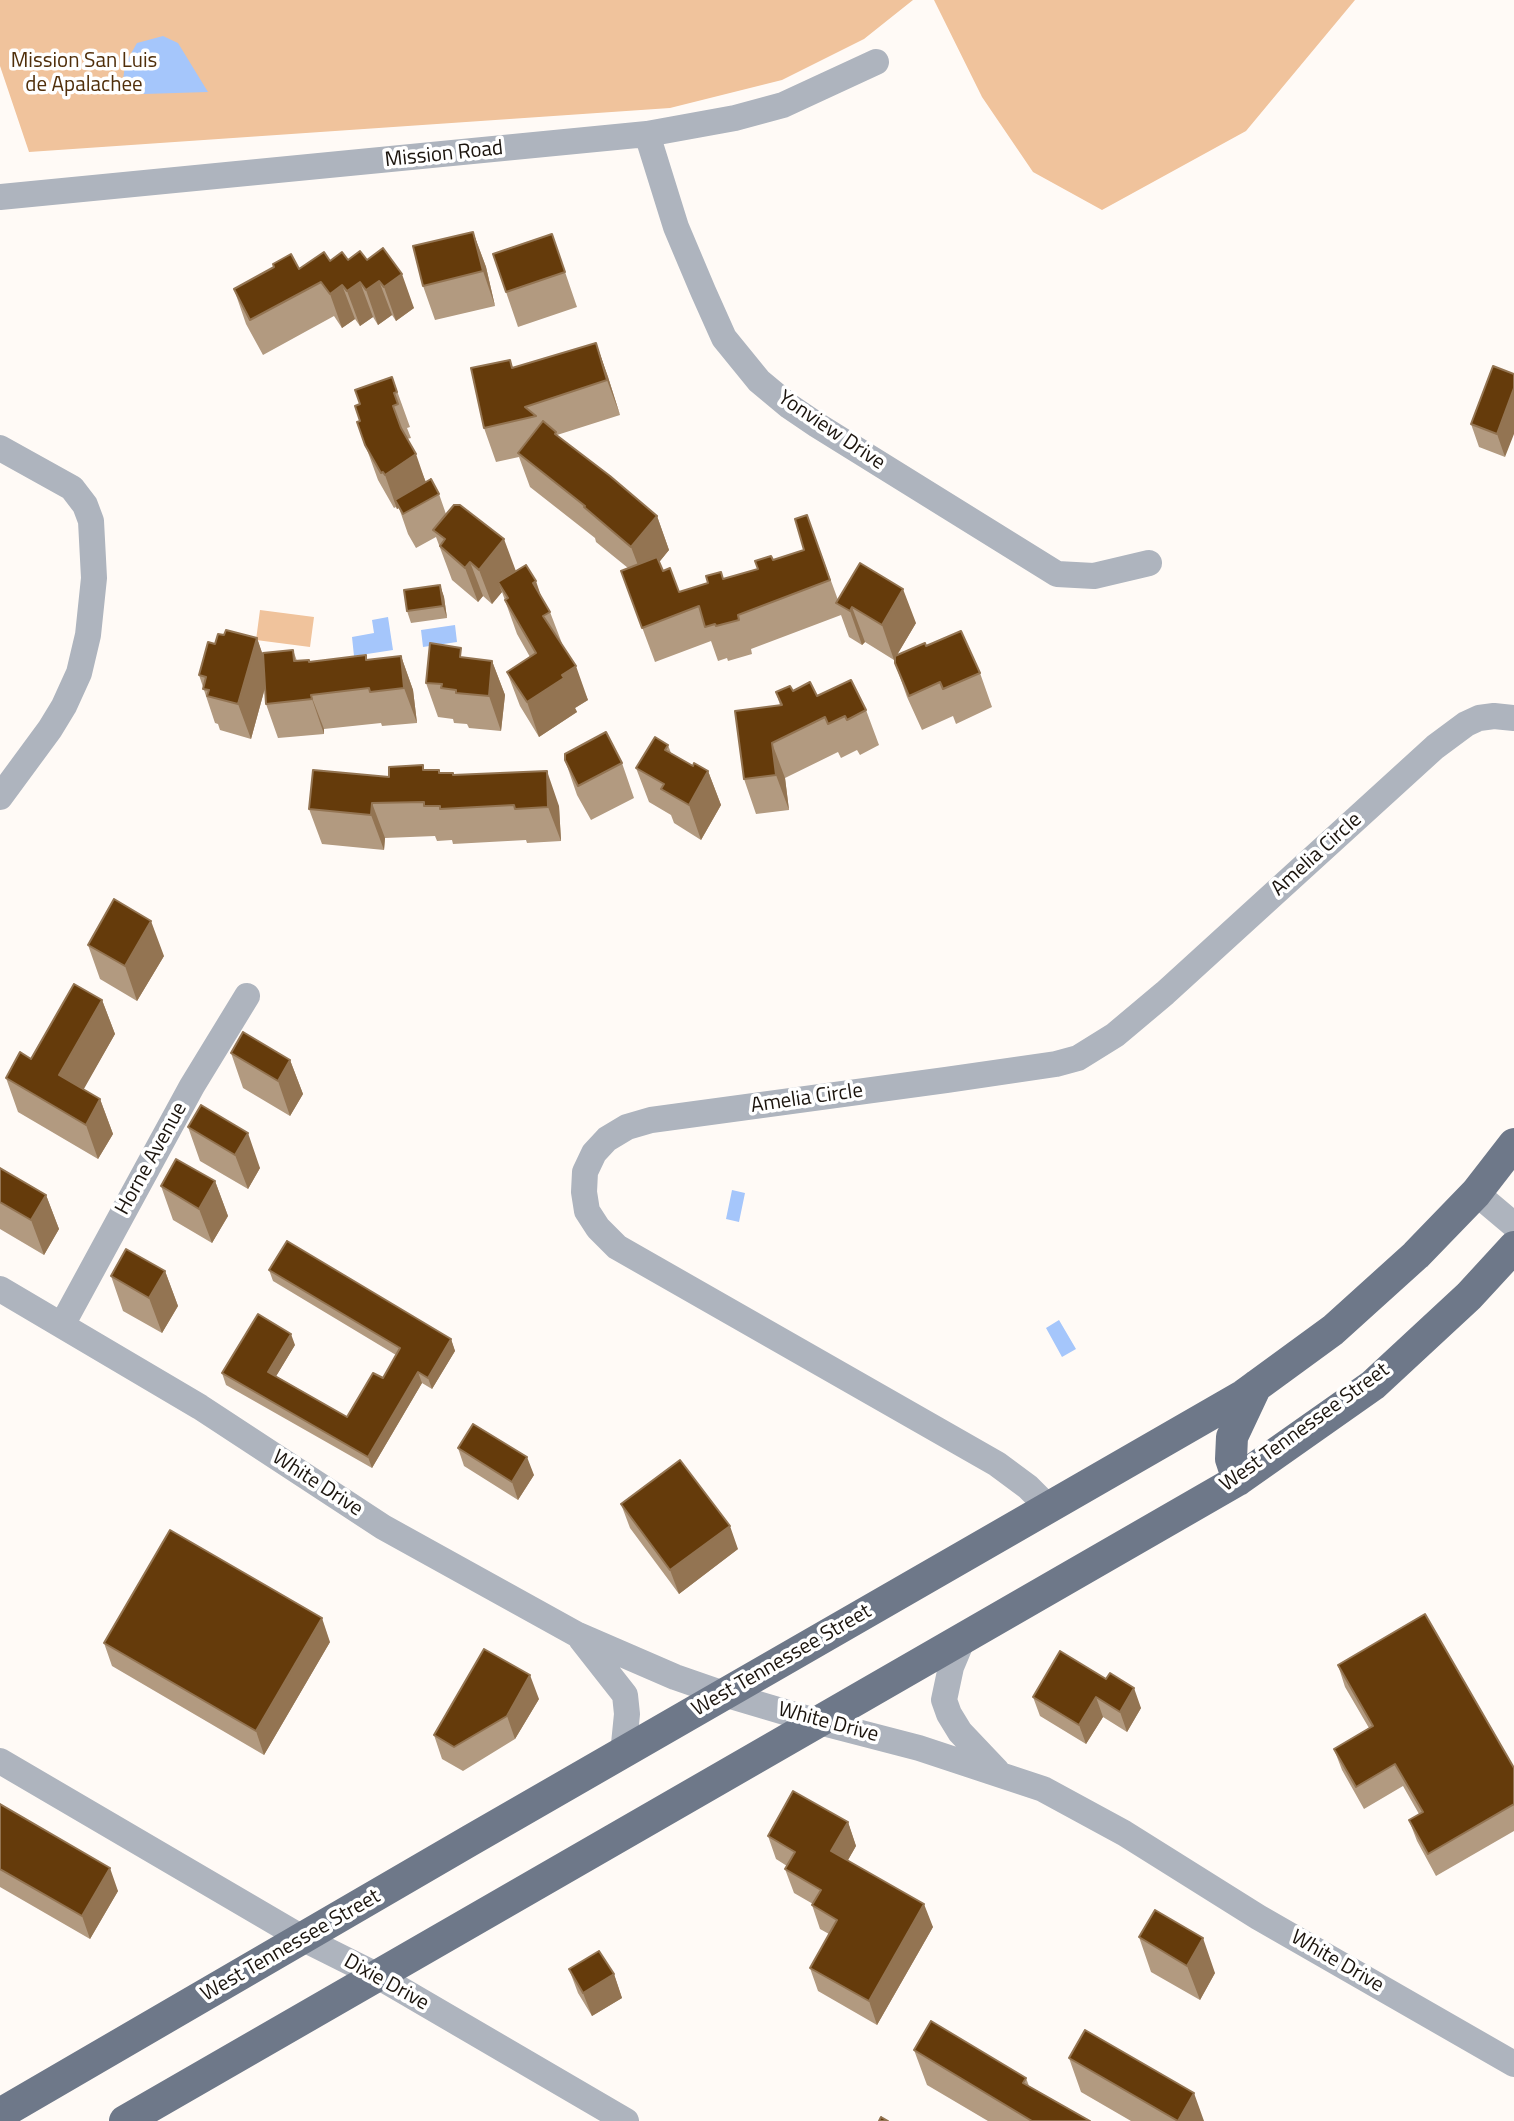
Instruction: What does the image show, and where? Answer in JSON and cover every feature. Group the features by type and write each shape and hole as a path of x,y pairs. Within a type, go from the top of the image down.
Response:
{"main road":[{"name":"West Tennessee Street","path":"0,2114 1256,1386 1333,1330 1416,1255 1476,1193 1514,1144"},
{"name":"West Tennessee Street","path":"125,2121 815,1721 1238,1480 1373,1385 1469,1296 1514,1247"},
{"path":"1238,1480 1231,1459 1233,1437 1256,1386"}],"street":[{"name":"Mission Road","path":"0,197 648,134 735,118 783,105 876,62"},
{"name":"Yonview Drive","path":"648,134 676,227 724,338 759,382 817,425 1056,574 1094,576 1149,563"},
{"path":"0,448 72,488 85,505 91,521 94,579 88,635 74,684 41,743 0,797"},
{"name":"Amelia Circle","path":"1048,1507 1028,1487 997,1464 617,1247 598,1228 587,1211 585,1172 594,1153 607,1139 627,1127 651,1120 946,1080 1077,1058 1115,1035 1165,993 1435,747 1466,724 1479,718 1514,718"},
{"name":"Horne Avenue","path":"62,1325 192,1086 247,996"},
{"path":"1476,1193 1514,1225"},
{"name":"White Drive","path":"0,1289 200,1408 383,1527 578,1635 675,1677 724,1694 919,1748 1043,1789 1112,1827 1258,1917 1514,2064"},
{"path":"578,1635 625,1695 627,1714 623,1754"},
{"path":"964,1636 951,1667 944,1700 948,1714 960,1732 1001,1775"},
{"name":"Dixie Drive","path":"0,1761 304,1939 376,1975 626,2121"}],"green space":[{"name":"Mission San Luis de Apalachee","path":"0,0 913,0 864,39 782,80 670,108 29,152 0,66"},
{"path":"934,0 1355,0 1246,131 1102,210 1033,172 982,97"},
{"path":"260,610 314,617 310,647 256,640"}],"water":[{"path":"163,36 178,43 208,92 144,94 127,88 123,81 125,64 137,43"},
{"path":"388,617 393,650 354,656 352,637 374,633 372,620"},
{"path":"455,625 457,642 423,647 421,630"},
{"path":"732,1190 745,1193 739,1222 726,1219"},
{"path":"1059,1320 1076,1349 1062,1357 1046,1328"}],"building":[{"path":"473,232 483,271 423,286 413,246"},
{"path":"552,234 565,272 506,292 493,254"},
{"path":"383,248 402,274 384,287 379,281 366,290 360,282 347,291 342,285 330,294 321,282 250,320 234,289 274,267 273,264 291,254 299,269 324,252 330,261 342,252 348,260 360,251 367,260"},
{"path":"596,343 607,380 525,407 536,416 484,428 471,368 510,360 512,368"},
{"path":"1493,366 1514,374 1514,388 1497,434 1471,424"},
{"path":"392,377 398,404 393,406 401,428 416,454 385,475 381,473 365,445 357,422 360,421 355,406 360,404 355,390"},
{"path":"543,421 555,434 657,516 631,547 585,506 518,453"},
{"path":"431,479 439,494 403,514 395,500"},
{"path":"454,505 460,505 504,539 479,570 470,562 465,568 440,546 445,539 433,530"},
{"path":"807,515 830,580 738,615 739,620 716,626 705,627 699,606 642,628 621,571 657,557 663,571 670,568 679,592 708,583 706,576 721,572 723,579 758,569 755,561 771,556 773,560 804,550 795,519"},
{"path":"860,563 903,589 882,625 852,607 850,611 836,603"},
{"path":"526,565 550,612 543,616 576,666 562,675 564,678 527,702 507,672 536,653 505,600 508,598 498,582"},
{"path":"440,585 443,606 407,611 404,590"},
{"path":"226,630 257,638 238,704 207,696 209,690 203,689 206,677 199,675 208,642 215,644 218,634 224,635"},
{"path":"961,631 980,673 943,689 940,682 909,696 895,663 895,656"},
{"path":"430,643 461,648 460,657 492,661 489,696 456,693 456,690 441,688 442,684 426,683"},
{"path":"293,650 294,661 309,662 366,655 366,660 401,656 404,688 370,692 369,688 311,695 312,699 266,704 263,653"},
{"path":"851,680 866,710 847,720 845,716 828,724 825,717 772,743 776,775 744,779 735,711 782,705 776,692 790,686 793,691 810,682 817,696"},
{"path":"606,732 622,763 578,786 565,760 565,754"},
{"path":"655,737 668,745 665,750 708,771 689,805 661,789 664,784 636,768"},
{"path":"423,765 423,770 439,770 439,773 453,775 547,771 548,807 515,809 514,805 440,809 440,806 424,806 424,802 372,803 371,815 309,809 313,770 389,777 389,767"},
{"path":"114,899 151,921 125,966 88,945"},
{"path":"74,984 102,1000 59,1075 100,1099 86,1125 6,1078 20,1052 31,1059"},
{"path":"243,1032 290,1060 278,1081 231,1053"},
{"path":"201,1105 248,1133 235,1155 188,1127"},
{"path":"176,1159 215,1181 199,1209 161,1186"},
{"path":"0,1168 46,1195 31,1220 0,1202"},
{"path":"287,1241 451,1339 428,1378 418,1372 368,1457 222,1373 258,1314 291,1334 268,1372 347,1417 373,1373 383,1378 400,1348 269,1270"},
{"path":"126,1249 165,1271 149,1298 111,1276"},
{"path":"473,1424 527,1457 512,1482 458,1448"},
{"path":"680,1460 730,1526 670,1570 621,1504"},
{"path":"170,1530 322,1618 256,1731 104,1643"},
{"path":"1425,1614 1514,1768 1514,1804 1428,1854 1409,1820 1423,1812 1395,1764 1356,1787 1334,1749 1373,1726 1338,1665"},
{"path":"484,1649 530,1675 507,1716 454,1747 434,1735"},
{"path":"1060,1651 1106,1679 1110,1673 1134,1688 1120,1712 1096,1697 1079,1725 1033,1697"},
{"path":"793,1791 848,1822 831,1851 924,1904 869,2001 810,1968 837,1920 812,1905 821,1890 785,1869 795,1852 768,1836"},
{"path":"0,1804 110,1868 82,1916 0,1869"},
{"path":"1155,1910 1203,1938 1187,1966 1139,1937"},
{"path":"599,1951 614,1974 583,1993 569,1969"},
{"path":"931,2021 1026,2078 1023,2083 1090,2121 1032,2121 914,2050"},
{"path":"1085,2030 1194,2093 1178,2121 1069,2058"}]}
